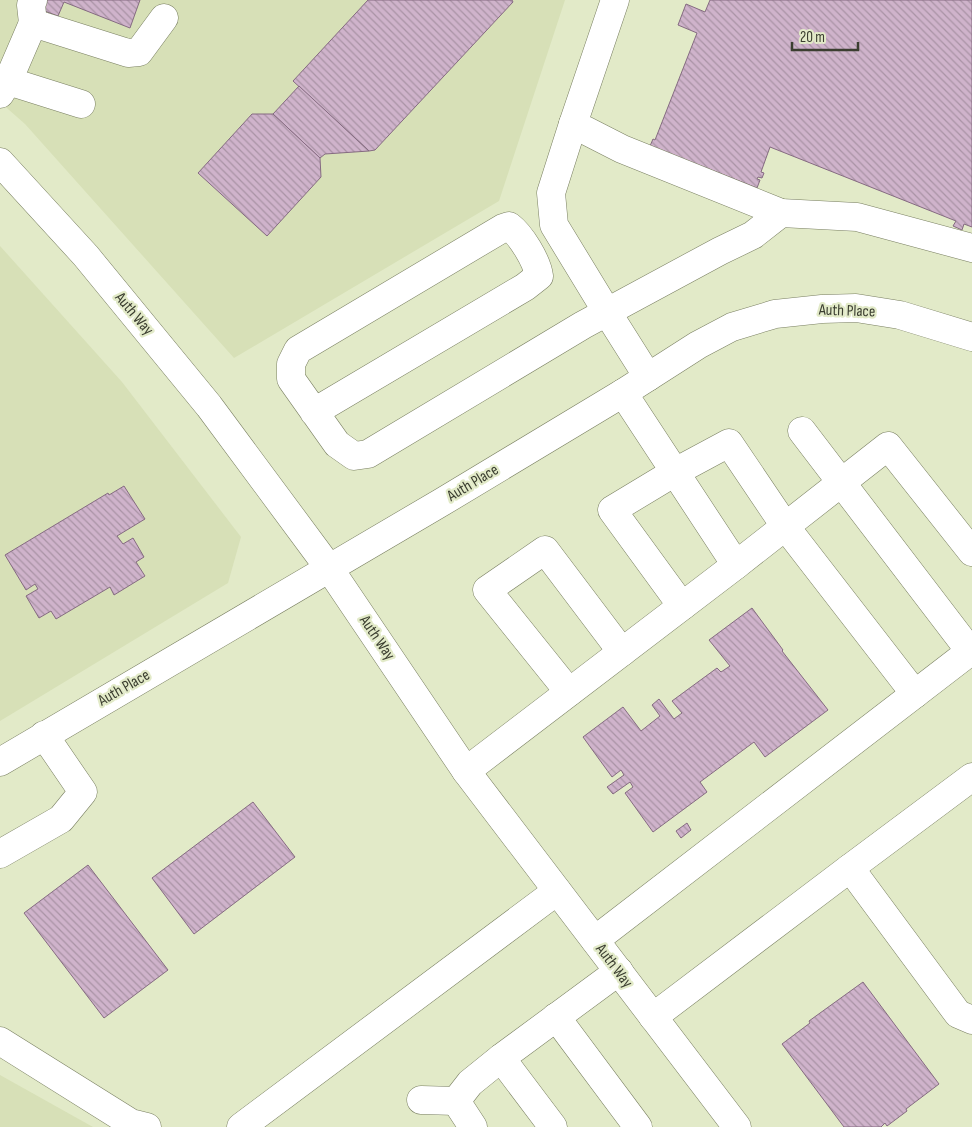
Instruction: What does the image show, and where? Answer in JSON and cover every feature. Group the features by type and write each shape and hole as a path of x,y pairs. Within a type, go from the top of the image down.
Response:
{"street":[{"path":"615,0 551,194 554,225 648,377"},
{"path":"81,104 4,88 33,11 128,53 139,52 164,18"},
{"path":"573,124 622,149 781,213 857,217 972,248"},
{"name":"Auth Way","path":"0,162 86,256 208,406 329,568 466,770 737,1127"},
{"path":"314,412 525,287 538,276 538,267 516,231 509,226 503,228 298,350 291,364 291,379 314,412 337,444 354,456 368,454 575,330 720,250 754,235 781,213"},
{"name":"Auth Place","path":"0,762 623,393 698,344 732,327 775,314 822,309 856,308 900,315 972,337"},
{"path":"623,393 736,565"},
{"path":"595,940 971,651 802,431"},
{"path":"682,606 612,510 728,443 786,526 915,694"},
{"path":"466,770 736,565 888,446 972,552"},
{"path":"569,692 487,590 546,550 622,652"},
{"path":"0,854 61,819 83,792 44,735"},
{"path":"653,1017 972,777"},
{"path":"850,868 958,1014 972,1020"},
{"path":"241,1127 557,891"},
{"path":"456,1101 470,1083 501,1058 618,971"},
{"path":"556,1017 638,1127"},
{"path":"0,1041 130,1123 147,1127"},
{"path":"501,1058 553,1127"},
{"path":"422,1100 456,1101"},
{"path":"456,1101 473,1127"}],"shaded area":[{"path":"0,0 565,0 499,201 234,358 25,124 0,102"},
{"path":"0,246 122,382 241,537 228,583 0,721"},
{"path":"0,1075 93,1127 0,1127"}],"building":[{"path":"37,0 140,0 130,28 64,2 58,16 34,7"},
{"path":"368,0 512,0 513,2 375,150 369,151 293,81"},
{"path":"710,0 972,0 972,227 964,224 962,230 953,226 956,221 770,147 761,172 764,173 762,178 758,177 757,179 760,180 757,188 650,146 653,139 655,140 697,33 678,25 686,4 705,12"},
{"path":"299,86 369,151 325,154 320,158 273,114"},
{"path":"252,114 273,114 320,158 321,177 267,236 198,173"},
{"path":"124,486 145,519 117,536 123,544 133,538 144,557 136,562 145,576 114,595 110,587 56,619 51,611 39,618 26,596 38,589 35,584 26,590 5,555 108,493 109,495"},
{"path":"752,608 782,651 828,710 765,757 754,742 700,782 707,792 653,832 625,793 633,787 630,782 613,794 607,787 624,775 621,770 612,777 583,737 623,707 641,731 660,716 652,705 659,699 674,719 682,713 672,701 717,668 721,672 730,666 709,640"},
{"path":"253,802 295,857 194,934 152,878"},
{"path":"687,823 691,830 681,838 676,831"},
{"path":"88,865 168,970 104,1018 24,913"},
{"path":"863,982 939,1084 887,1126 885,1123 881,1127 844,1127 782,1044 810,1023 809,1021"}]}
